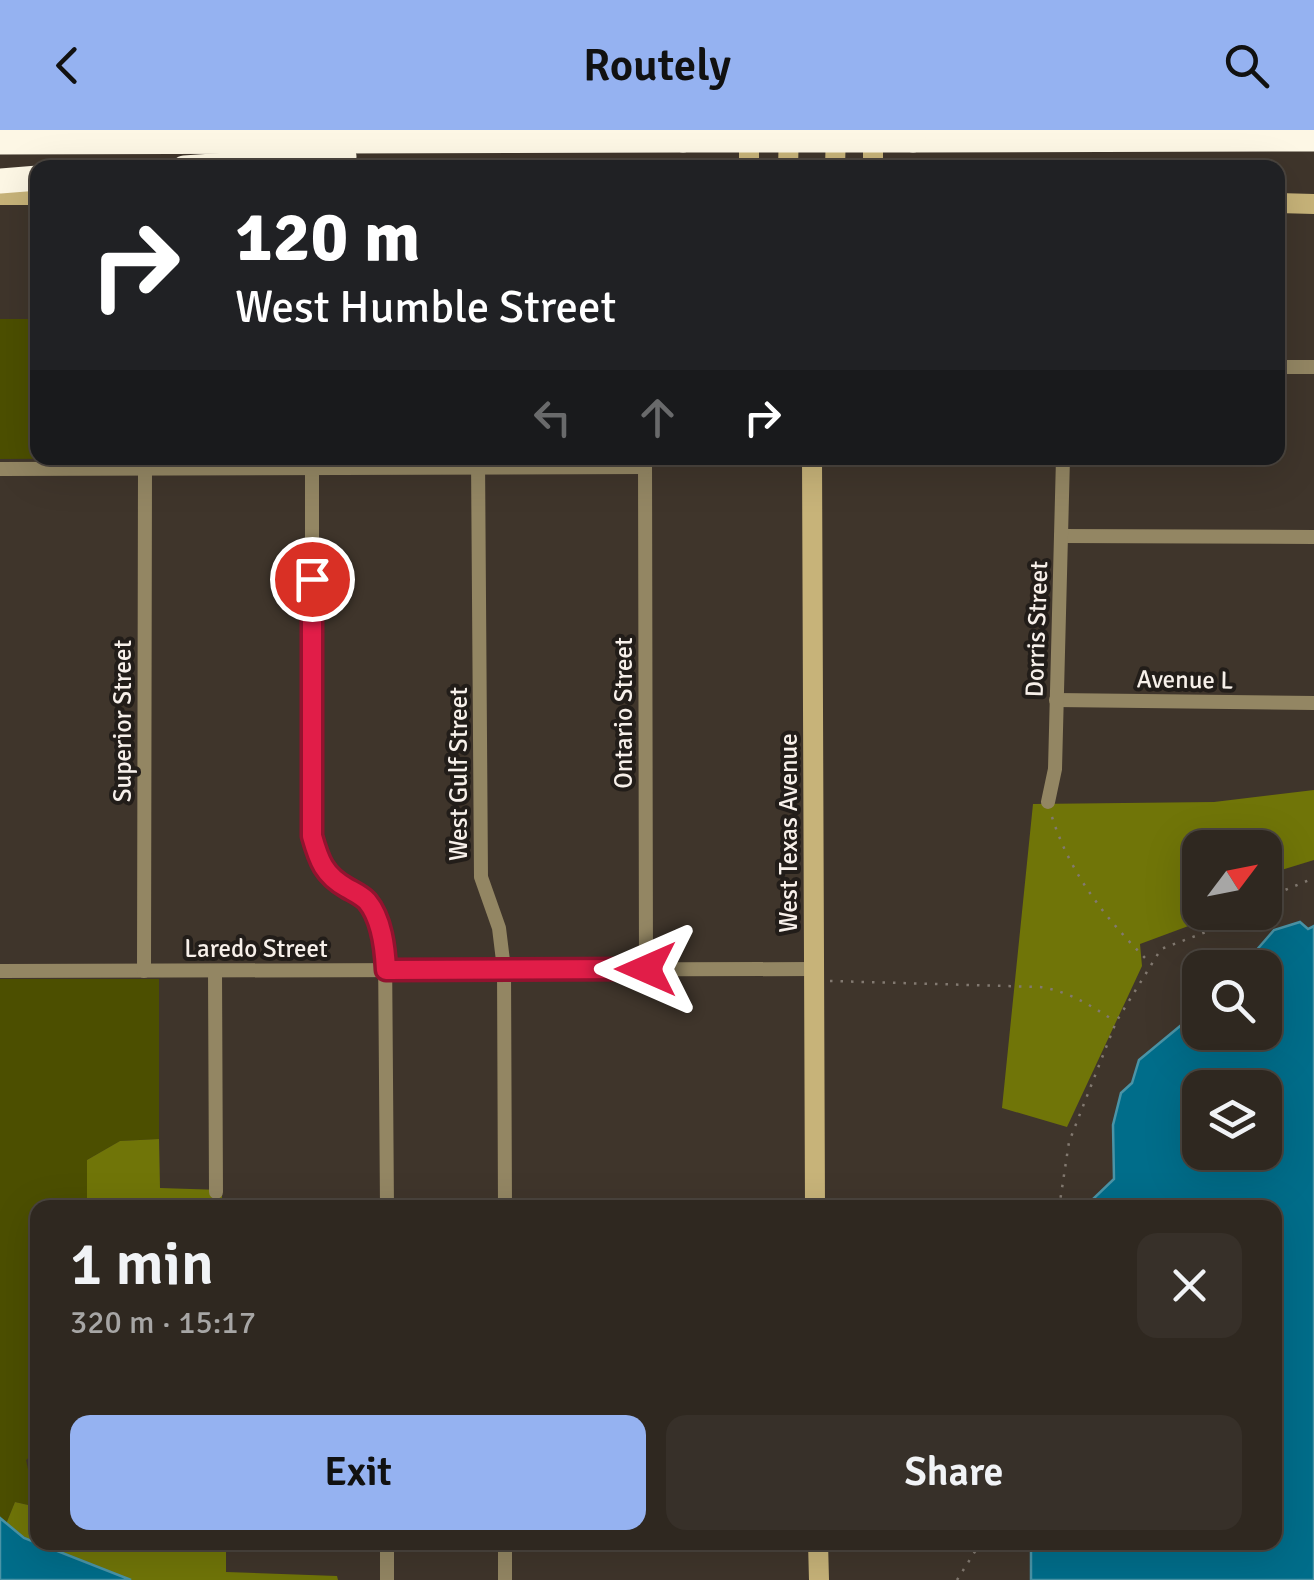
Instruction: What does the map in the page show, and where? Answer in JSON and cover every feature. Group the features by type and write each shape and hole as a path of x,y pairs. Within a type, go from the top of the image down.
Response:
{"highway":[{"path":"0,142 684,140 800,135 913,140 1314,140"},
{"path":"300,160 589,140"},
{"path":"0,180 30,178"}],"street":[{"path":"748,130 749,160"},
{"path":"836,130 836,160"},
{"path":"873,130 873,160"},
{"path":"791,160 800,135"},
{"path":"0,195 30,195"},
{"path":"1285,203 1314,204"},
{"path":"1285,367 1314,366"},
{"path":"0,469 146,470 265,465"},
{"path":"312,465 312,836 322,869 364,897 373,911 385,949 387,1200"},
{"name":"West Gulf Street","path":"478,465 481,876 498,928 504,969 505,1200"},
{"name":"Ontario Street","path":"645,465 646,969"},
{"name":"West Texas Avenue","path":"812,465 815,1200"},
{"name":"Dorris Street","path":"1048,802 1055,769 1063,465"},
{"name":"Superior Street","path":"144,971 146,470"},
{"path":"1061,536 1314,537"},
{"name":"Avenue L","path":"1056,700 1314,702"},
{"name":"Laredo Street","path":"0,971 646,969 813,975"},
{"path":"215,972 216,1192"},
{"path":"387,1550 387,1580"},
{"path":"505,1550 505,1580"},
{"path":"818,1550 818,1580"}],"path":[{"path":"1048,802 1084,886 1106,917 1150,963"},
{"path":"1282,890 1314,878"},
{"path":"1060,1200 1069,1142 1116,1022 1161,949 1208,930"},
{"path":"813,975 1057,989 1116,1022"},
{"path":"957,1580 976,1550"}],"shaded area":[{"path":"0,319 30,319 30,459 0,459"},
{"path":"1314,790 1314,860 1282,870 1282,830 1182,830 1182,928 1140,944 1142,966 1067,1127 1002,1108 1033,804 1214,802"},
{"path":"0,979 159,979 159,1139 120,1141 87,1160 87,1200 30,1200 30,1457 26,1460 30,1467 30,1505 15,1502 6,1524 0,1518"},
{"path":"159,1139 160,1188 222,1190 222,1200 87,1200 87,1160 120,1141"},
{"path":"15,1502 30,1505 30,1540 6,1524"},
{"path":"55,1550 226,1550 226,1572 337,1576 338,1580 131,1580"}],"water":[{"path":"1300,922 1308,929 1314,926 1314,1580 1031,1580 1031,1550 1282,1550 1282,1200 1096,1200 1114,1179 1113,1125 1121,1093 1132,1083 1139,1060 1182,1024 1182,1050 1282,1050 1282,950 1257,950 1274,930"},
{"path":"0,1518 30,1540 30,1550 55,1550 131,1580 0,1580"}],"route":[{"path":"312,579 312,836 322,869 364,897 373,911 385,949 386,970 646,969"}]}
